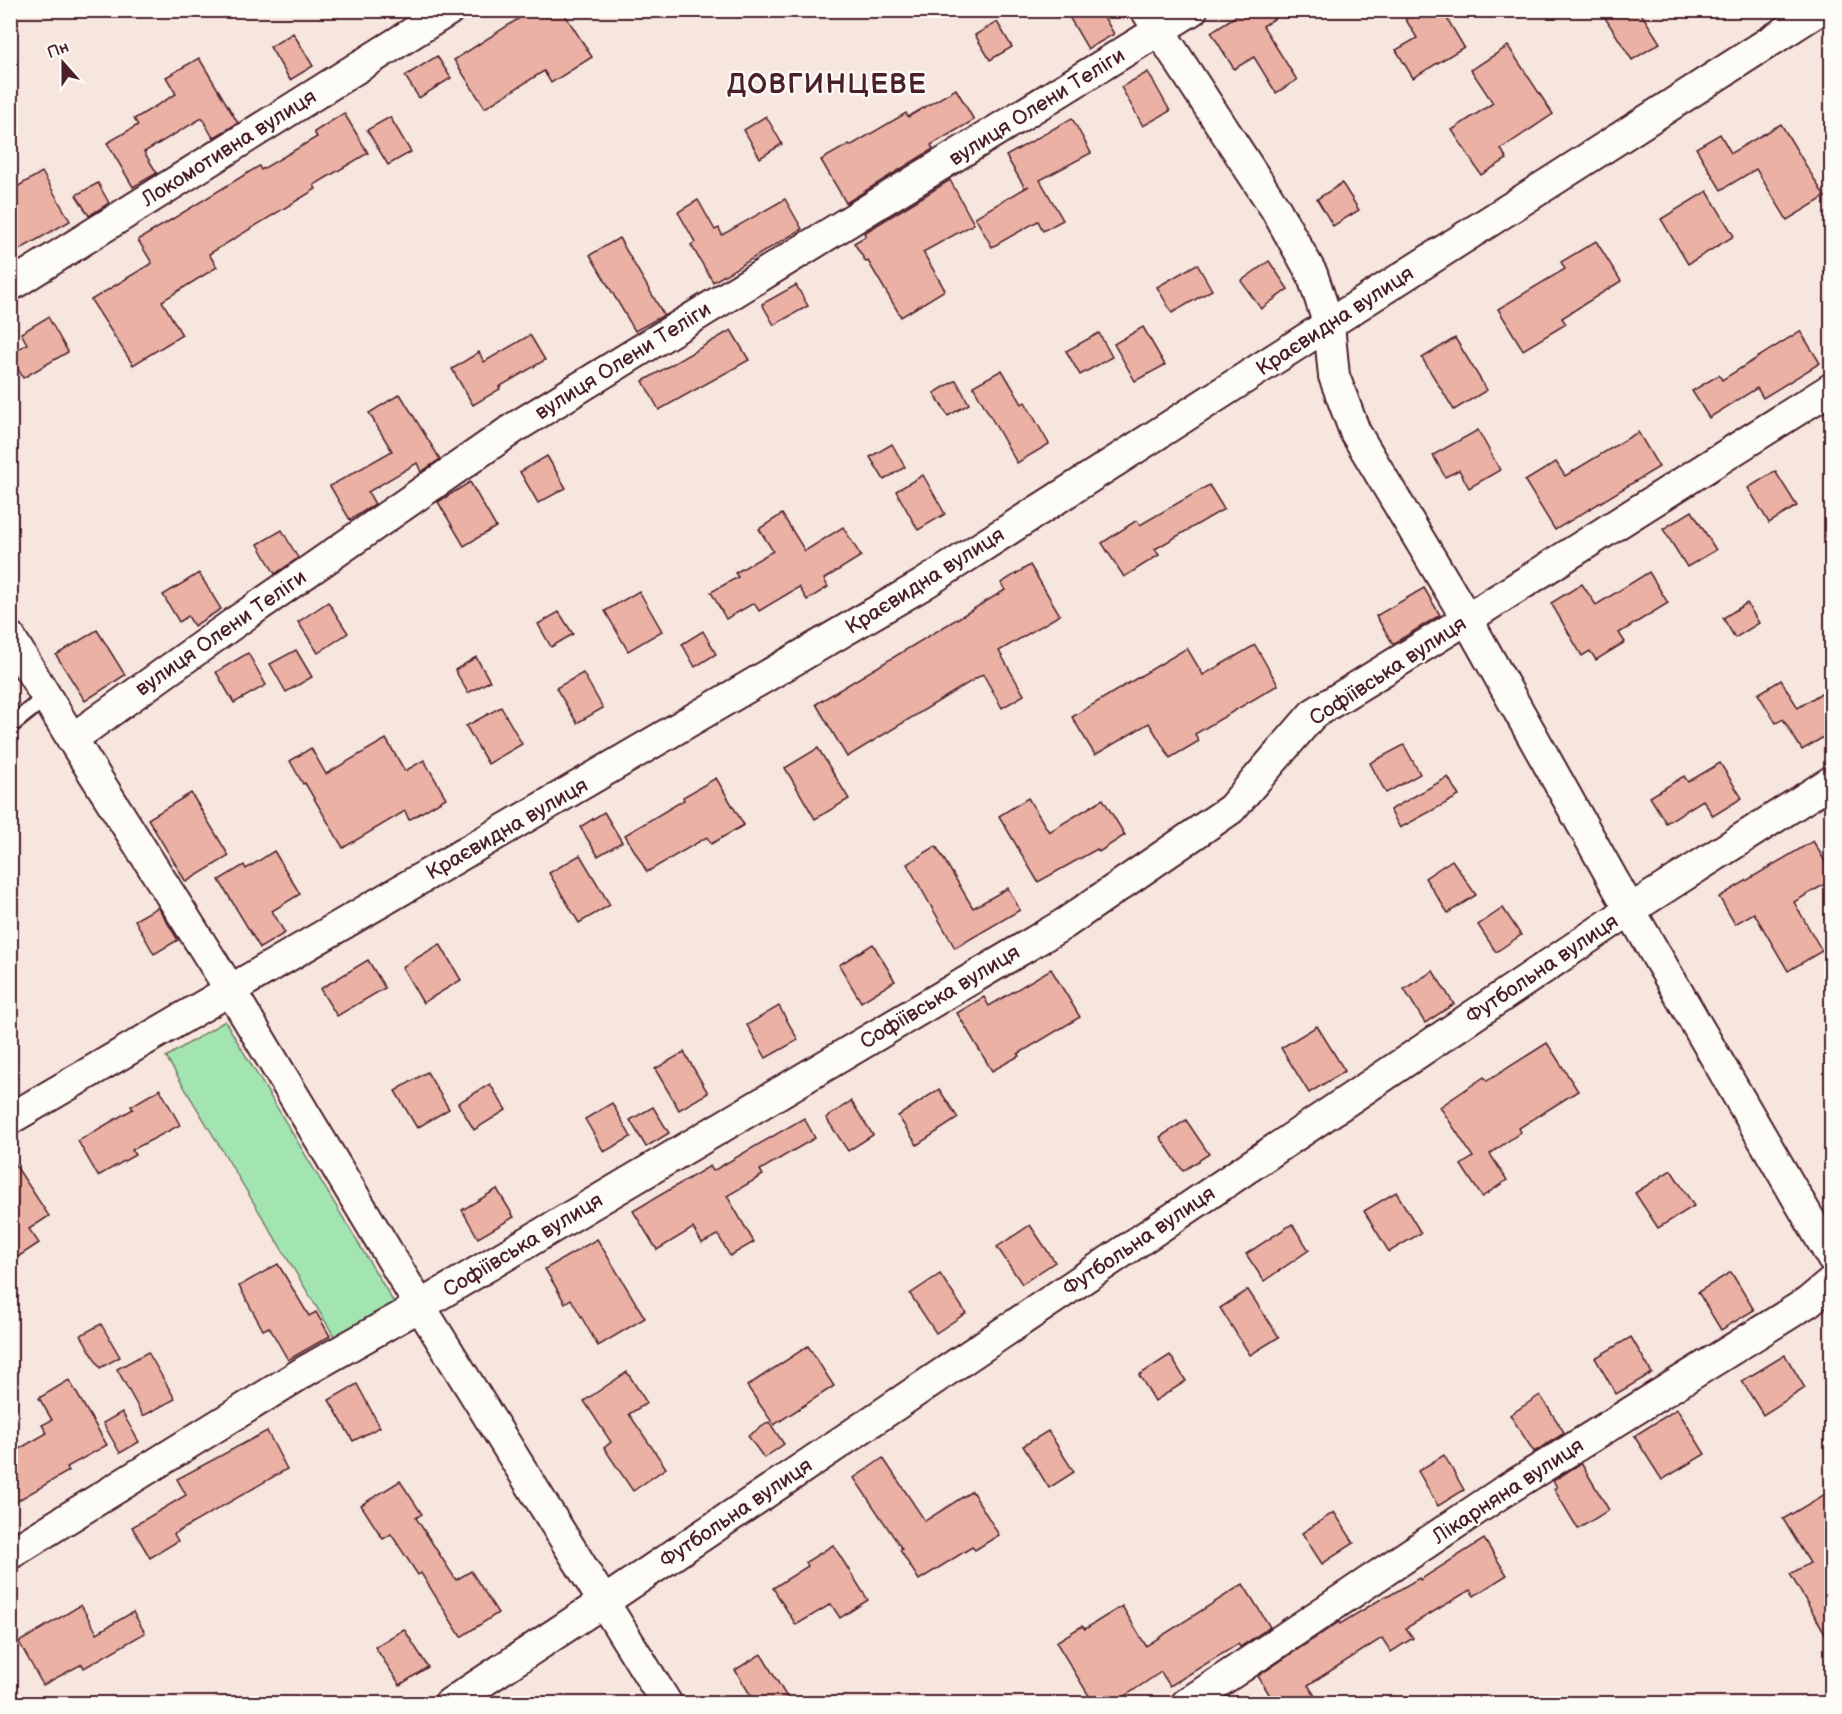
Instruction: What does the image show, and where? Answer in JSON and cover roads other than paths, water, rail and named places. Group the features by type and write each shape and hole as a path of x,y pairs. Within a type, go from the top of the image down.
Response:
{"street":[{"name":"Локомотивна вулиця","path":"10,286 449,10"},
{"name":"вулиця Олени Теліги","path":"72,739 514,428 1153,21 1192,10"},
{"name":"Краєвидна вулиця","path":"10,1119 922,585 1819,10"},
{"path":"1153,21 1275,208 1312,274 1329,325 1334,376 1355,432 1467,620 1630,910 1832,1258"},
{"name":"Софіївська вулиця","path":"10,1554 307,1370 420,1306 1064,924 1231,809 1313,714 1467,620 1832,388"},
{"path":"10,637 231,991 420,1306 667,1704"},
{"name":"Футбольна вулиця","path":"449,1704 1630,910 1832,781"},
{"name":"Лікарняна вулиця","path":"1186,1704 1501,1493 1808,1302 1832,1282"}],"lane":[{"path":"10,726 46,697"}],"district":[{"name":"ДОВГИНЦЕВЕ","path":"827,85"}]}
